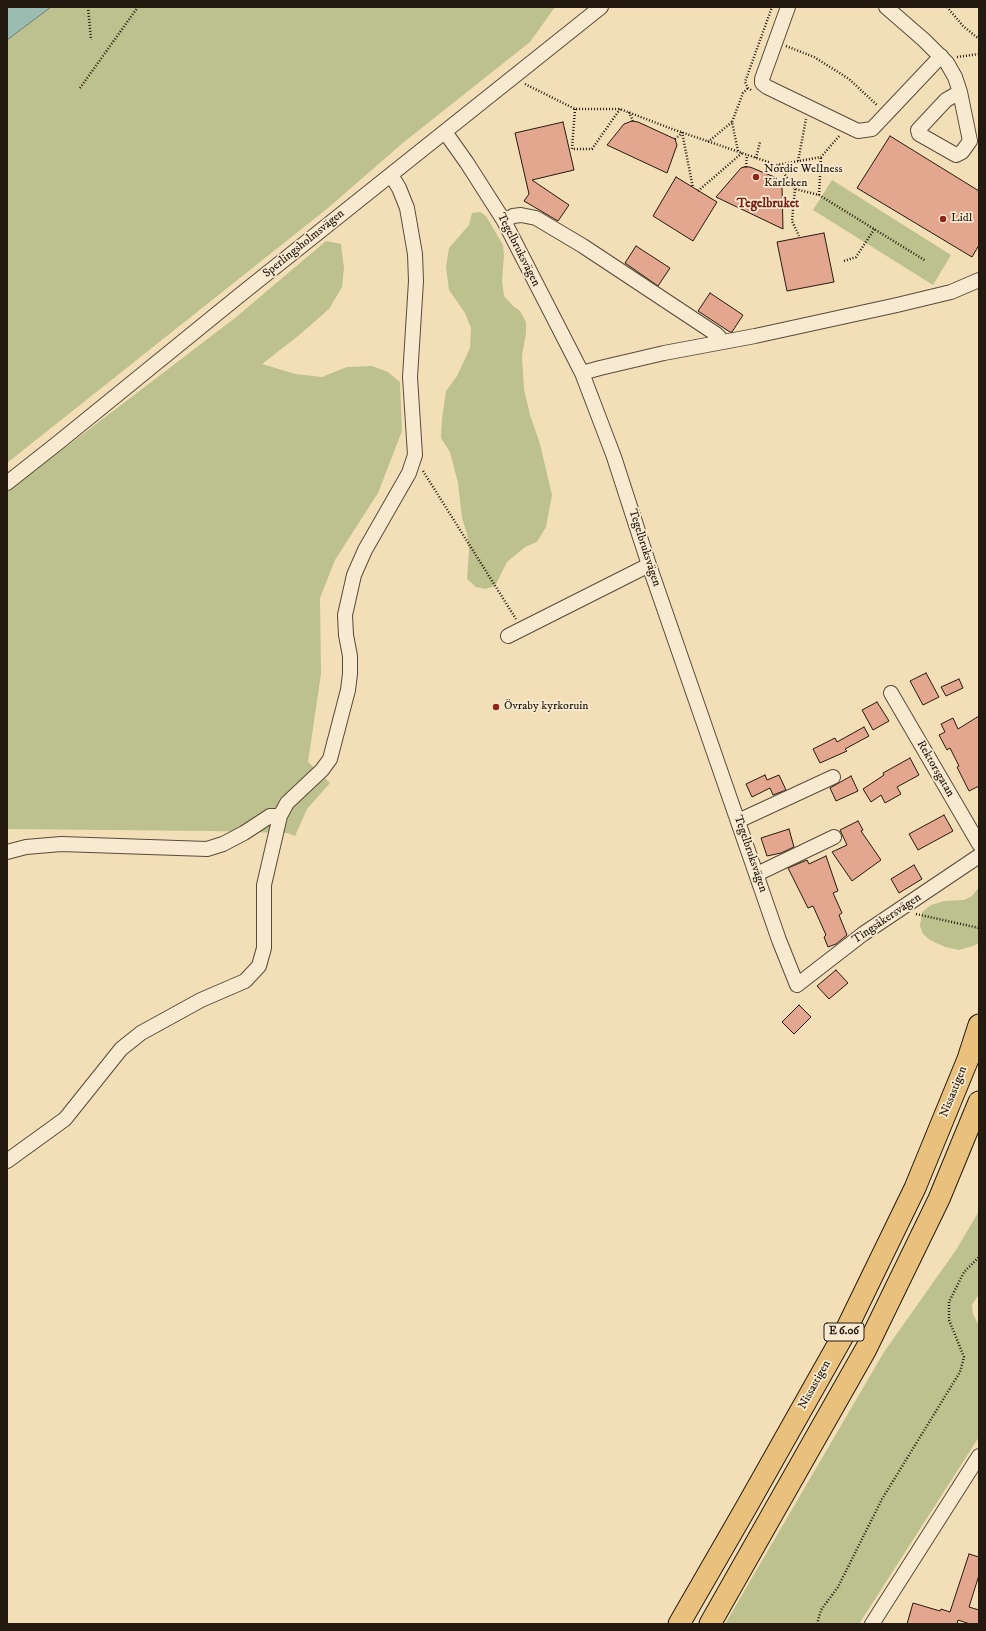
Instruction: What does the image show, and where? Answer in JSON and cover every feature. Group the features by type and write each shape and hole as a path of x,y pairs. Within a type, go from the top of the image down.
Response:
{"highway":[{"name":"Nissastigen","path":"679,1624 844,1334 915,1188 968,1059 979,1025"},
{"name":"E 6.06","path":"710,1624 866,1349 939,1199 979,1102"}],"street":[{"name":"Sperlingsholmsvägen","path":"7,483 601,7"},
{"path":"788,7 762,79 762,83 767,87 858,131 872,129 886,114 948,57"},
{"path":"886,7 948,57 960,92"},
{"name":"Tegelbruksvägen","path":"445,132 467,163 504,221 582,373 614,457 649,565 779,940 797,985"},
{"path":"7,1161 66,1119 121,1049 141,1033 201,1000 245,981 259,966 264,948 264,885 280,816 287,803 322,770 330,758 348,690 350,656 346,635 345,615 354,575 365,550 409,472 414,457 410,377 416,281 415,254 407,208 399,188 390,175"},
{"path":"504,221 513,216 521,215 536,218 583,246 716,334 721,342"},
{"path":"582,373 664,353 898,305 951,292 979,280"},
{"path":"508,636 649,565"},
{"name":"Rektorsgatan","path":"891,694 979,844"},
{"path":"738,821 833,777"},
{"path":"7,852 26,847 61,844 206,849 223,844 244,833 270,816 280,816"},
{"path":"757,874 834,837"},
{"name":"Tingsåkersvägen","path":"797,985 863,934 979,856"},
{"path":"876,1623 979,1456"}],"path":[{"path":"88,7 91,40"},
{"path":"80,88 138,7"},
{"path":"758,93 748,88 745,82 772,7"},
{"path":"947,7 963,26 979,39"},
{"path":"761,38 814,57 838,72 863,91 886,114"},
{"path":"948,57 979,54"},
{"path":"522,83 574,109 620,109 682,133 778,165 821,156 842,133 836,131"},
{"path":"708,142 732,122 743,93 748,88"},
{"path":"574,109 572,149 592,149 620,109"},
{"path":"629,112 633,121"},
{"path":"798,161 806,117 812,120"},
{"path":"732,122 738,152"},
{"path":"675,139 682,133"},
{"path":"682,133 693,188"},
{"path":"756,158 760,142"},
{"path":"698,190 742,153"},
{"path":"746,167 747,155"},
{"path":"819,194 821,156"},
{"path":"778,165 795,189 792,221 799,236"},
{"path":"795,189 819,194 926,261"},
{"path":"844,262 856,258 875,228"},
{"path":"414,457 522,629"},
{"path":"904,907 911,913 979,928"},
{"path":"817,1624 821,1610 838,1587 882,1498 960,1372 964,1357 949,1320 949,1302 964,1272 979,1257"}],"green space":[{"path":"51,7 555,7 530,42 404,142 328,208 7,463 7,40"},
{"path":"832,180 951,255 933,285 813,210"},
{"path":"480,212 486,216 503,245 504,255 502,281 504,296 520,311 526,322 526,333 522,356 524,389 530,415 540,444 552,495 546,527 537,542 525,547 507,562 495,586 485,589 476,587 467,579 469,551 467,534 462,518 458,483 450,452 441,438 446,391 457,376 470,348 471,328 465,313 449,290 446,267 449,248 469,225 472,213"},
{"path":"326,241 341,244 344,268 342,287 329,309 262,364 295,374 322,377 347,367 372,366 388,372 400,382 402,431 378,493 335,560 320,598 321,674 308,762 330,783 307,809 295,836 287,833 214,831 7,829 7,492 235,318"},
{"path":"979,887 979,943 959,950 945,947 930,940 923,934 920,926 922,912 931,905 944,901 964,900 972,896"},
{"path":"979,1211 979,1294 972,1305 973,1314 979,1326 979,1437 859,1624 725,1624 884,1352 956,1250"}],"water":[{"path":"7,7 51,7 7,40"}],"building":[{"path":"632,121 638,122 675,139 677,145 667,173 607,145 624,124"},
{"path":"563,122 574,170 532,180 569,205 558,221 524,201 529,194 515,133"},
{"name":"Lidl","path":"890,136 979,191 979,245 972,257 857,188"},
{"path":"750,167 777,178 782,186 783,229 716,197 741,168"},
{"path":"676,177 717,202 693,241 653,216"},
{"path":"824,233 834,282 787,291 777,242"},
{"path":"636,246 670,268 658,286 625,263"},
{"path":"710,293 743,315 732,332 698,311"},
{"path":"926,673 939,697 923,705 910,681"},
{"path":"959,679 963,688 946,696 941,687"},
{"path":"877,702 889,721 873,730 862,710"},
{"path":"979,716 979,786 969,791 957,767 959,766 950,748 947,750 939,735 945,732 941,724 953,718 958,729"},
{"path":"864,727 869,736 845,749 847,751 820,763 813,749 835,738 837,742"},
{"path":"910,758 919,775 897,787 901,794 885,803 881,795 871,802 863,789 884,775 883,773"},
{"path":"765,775 767,780 779,775 786,790 773,795 770,788 752,797 746,784"},
{"path":"851,776 858,791 836,801 830,788"},
{"path":"944,815 953,831 918,850 909,834"},
{"path":"858,821 863,830 861,831 881,860 852,881 832,852 847,845 840,830"},
{"path":"789,829 794,847 781,853 767,856 761,838"},
{"path":"826,856 838,891 833,893 842,913 839,915 847,935 836,944 828,947 824,937 826,935 813,906 808,908 788,868 807,860 809,864"},
{"path":"914,865 922,879 899,893 891,879"},
{"path":"836,970 848,983 829,999 817,986"},
{"path":"799,1005 811,1017 794,1034 782,1022"},
{"path":"969,1554 979,1557 979,1575 969,1607 979,1610 979,1624 970,1624 958,1620 957,1624 907,1624 913,1603 940,1611 941,1609 950,1612"}],"place":[{"name":"Nordic Wellness Kärleken","path":"756,177"},
{"name":"Lidl","path":"943,219"},
{"name":"Övraby kyrkoruin","path":"496,707"}],"district":[{"name":"Tegelbruket","path":"768,204"}]}
